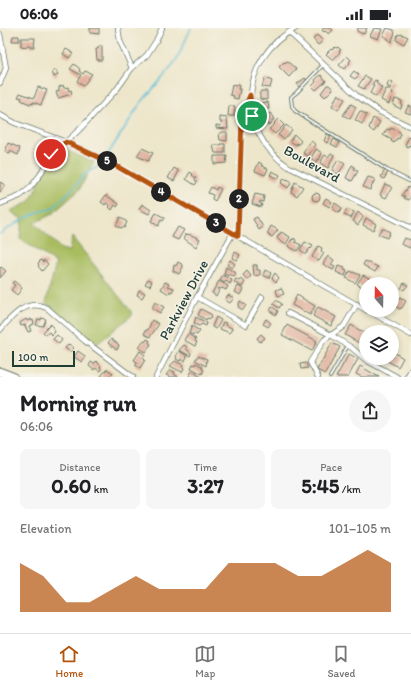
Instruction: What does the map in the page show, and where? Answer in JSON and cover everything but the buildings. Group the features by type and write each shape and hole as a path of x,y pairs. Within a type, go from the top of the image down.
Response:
{"highway":[{"path":"0,372 13,377"}],"street":[{"path":"118,28 120,41 132,68"},
{"path":"0,204 20,196 30,188 40,175 51,154 66,142 117,88 132,68 147,55 162,28"},
{"name":"Boulevard","path":"296,28 278,40 264,56 255,75 250,95 252,116 256,129 266,146 280,161 411,228"},
{"path":"289,32 357,96 380,112 411,128"},
{"path":"0,34 6,68 0,83"},
{"path":"235,235 242,116 250,95"},
{"path":"0,115 14,123 66,142 101,158 357,304 344,326 324,340 310,362 318,377"},
{"name":"Parkview Drive","path":"156,377 197,297 235,235"},
{"path":"197,297 246,325 262,297"},
{"path":"0,330 9,319 25,307 31,305 42,305 133,377"},
{"path":"288,313 331,335 366,360 397,377"},
{"path":"379,317 411,335"},
{"path":"407,377 411,370"}],"lane":[{"path":"323,65 296,93 290,97 295,111 387,170 411,182"},
{"path":"330,377 348,346"}],"green space":[{"path":"56,146 94,162 79,190 52,214 34,223 61,249 69,251 72,237 133,314 97,344 46,303 56,263 20,239 22,219 10,211 29,202"}],"waterway":[{"path":"0,234 31,215 52,209 78,183 83,175 101,165 140,104 170,69 178,57 191,28"}],"route":[{"path":"51,154 66,142 111,163 238,236 242,116 250,95 252,116"}]}
